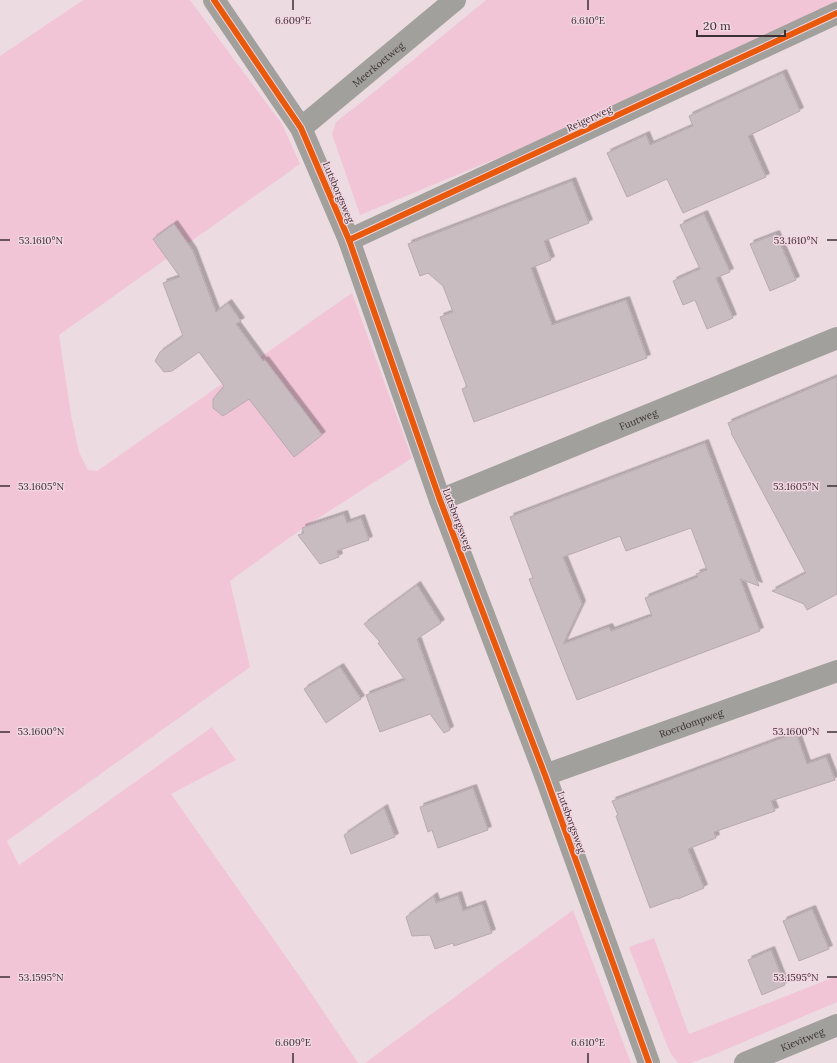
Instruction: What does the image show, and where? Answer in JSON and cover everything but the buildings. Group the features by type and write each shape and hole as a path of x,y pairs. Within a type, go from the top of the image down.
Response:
{"street":[{"name":"Lutsborgsweg","path":"214,0 301,128 349,240 440,500 545,775 649,1063"},
{"name":"Meerkoetweg","path":"301,128 455,0"},
{"name":"Reigerweg","path":"349,240 837,13"},
{"name":"Fuutweg","path":"440,500 837,338"},
{"name":"Roerdompweg","path":"545,775 837,671"},
{"name":"Kievitweg","path":"745,1063 837,1025"}],"shaded area":[{"path":"83,0 190,0 282,124 300,164 59,335 71,415 79,452 88,470 97,471 352,293 412,458 303,528 230,581 250,667 7,841 19,865 212,727 236,760 171,794 303,981 358,1063 0,1063 0,56"},
{"path":"486,0 837,0 837,5 522,148 360,215 332,134 336,122"},
{"path":"573,910 631,1063 365,1063"},
{"path":"654,938 689,1034 837,976 837,1002 713,1055 690,1063 678,1063 671,1054 666,1043 629,947"}],"cycle path":[{"path":"214,0 301,128 349,240 440,500 545,775 649,1063"},
{"path":"349,240 837,13"}]}
